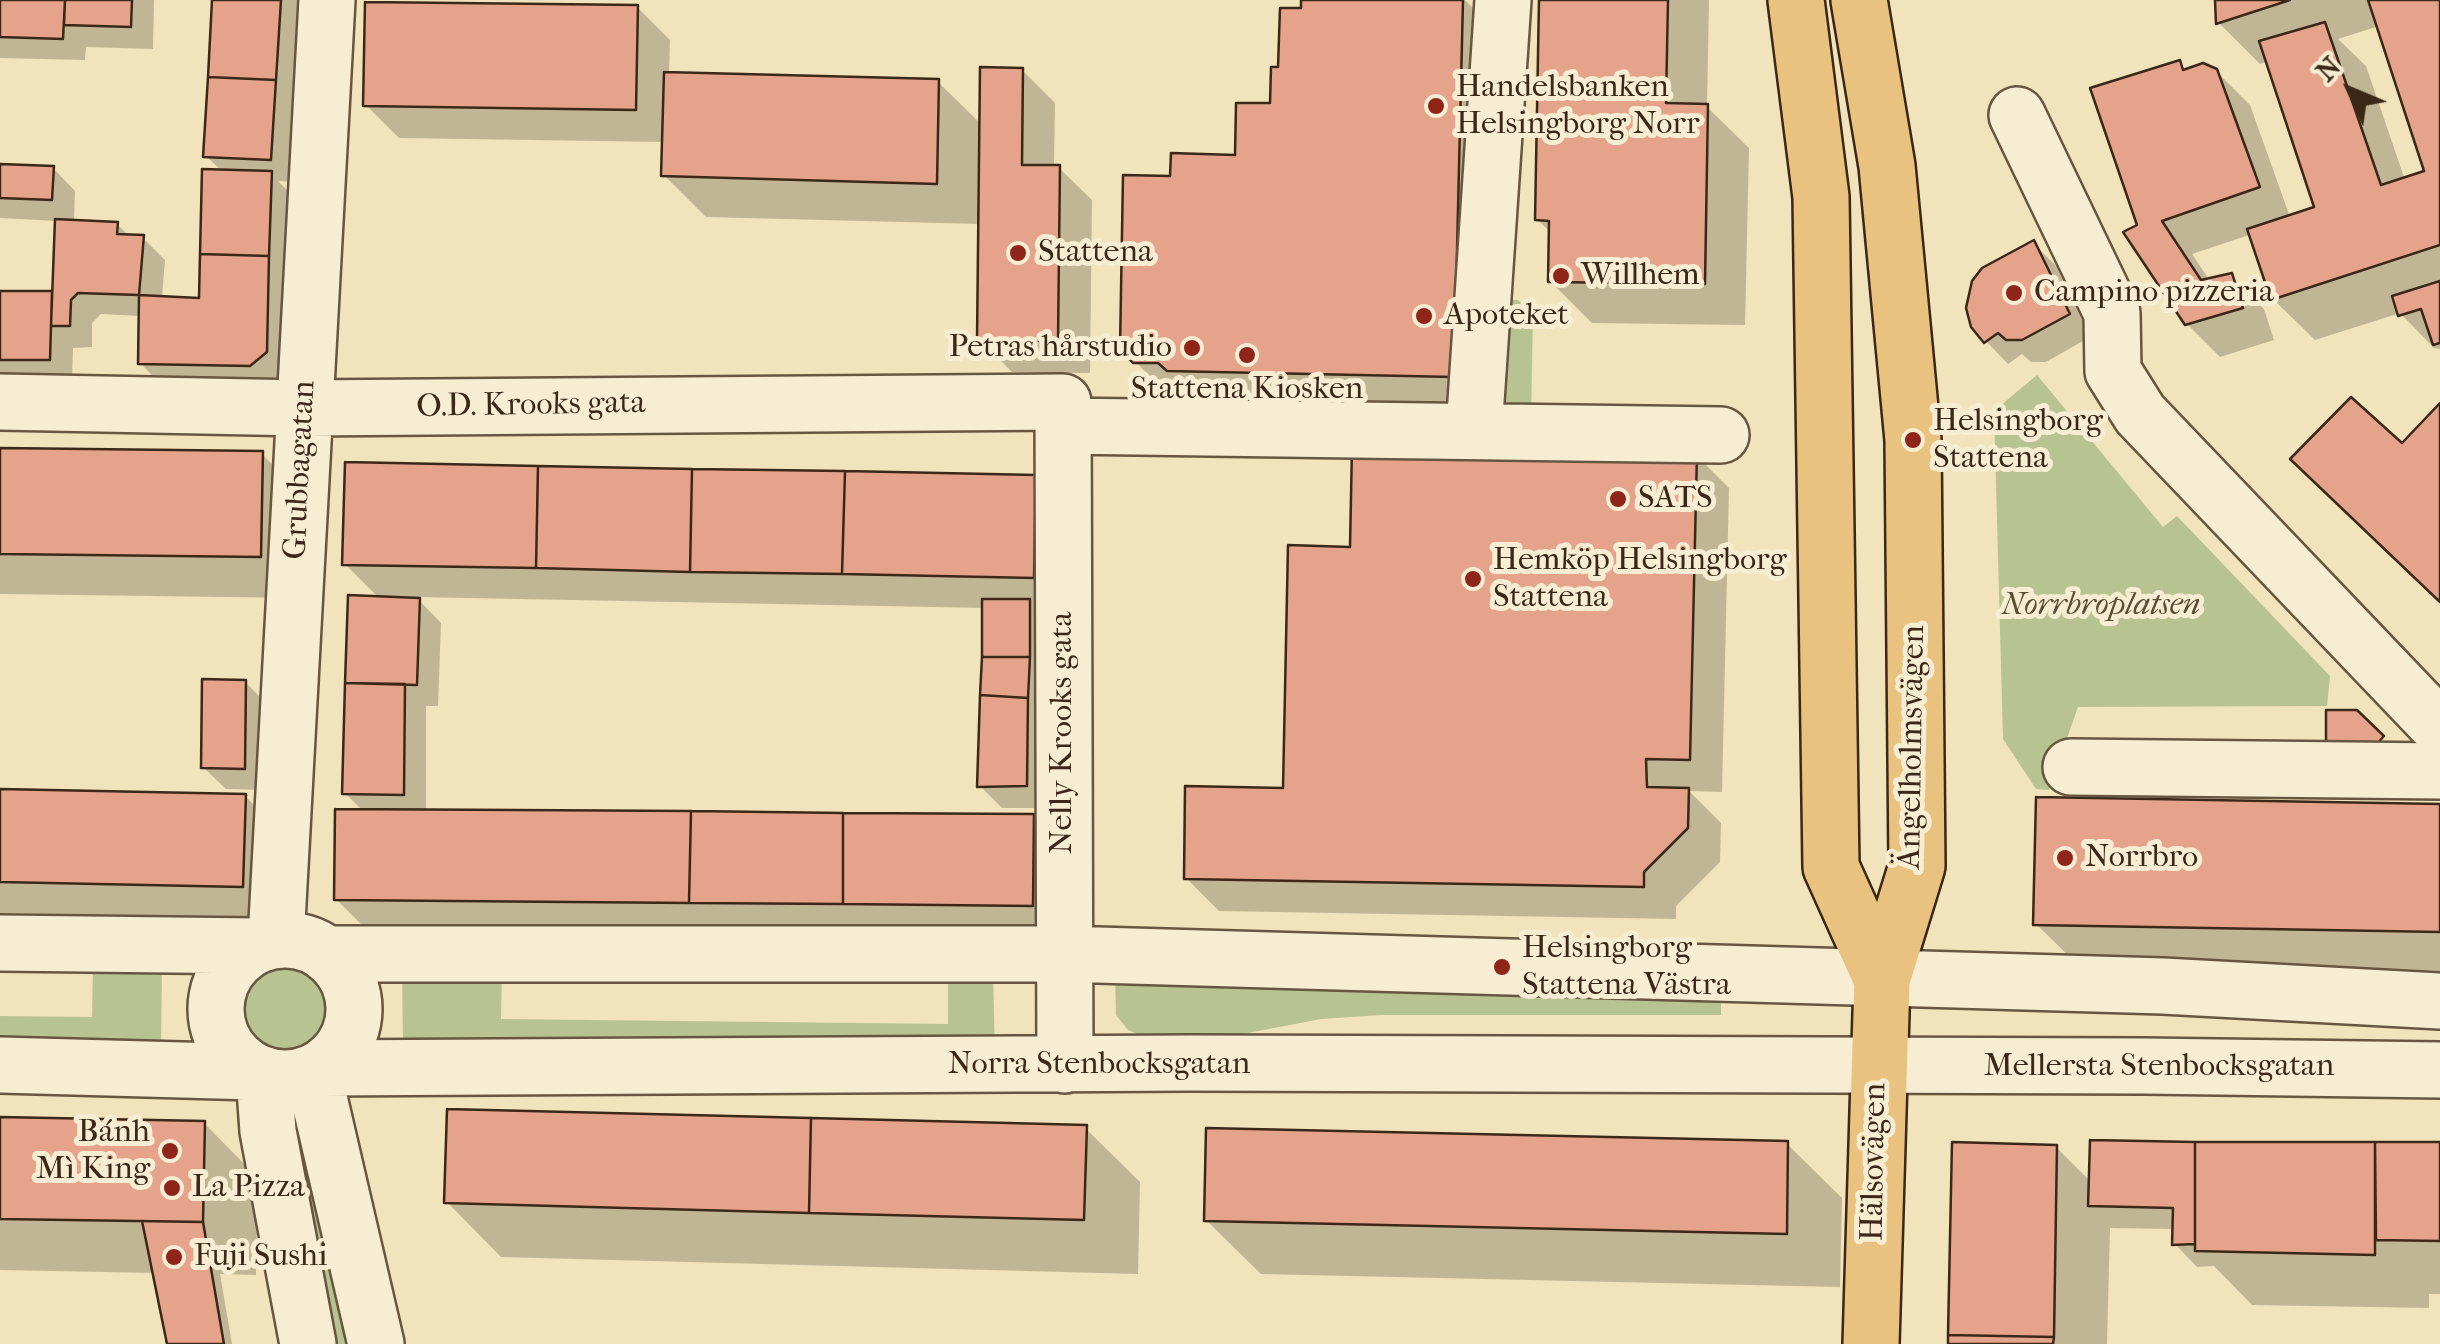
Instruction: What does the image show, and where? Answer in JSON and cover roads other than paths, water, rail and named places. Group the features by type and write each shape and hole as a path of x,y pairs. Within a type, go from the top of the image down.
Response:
{"main road":[{"path":"1796,0 1821,197 1830,867 1882,980"},
{"name":"Ängelholmsvägen","path":"1858,0 1887,166 1914,440 1917,866 1882,980"},
{"name":"Hälsovägen","path":"1871,1344 1882,980"}],"street":[{"name":"Grubbagatan","path":"287,947 304,408 326,0"},
{"path":"1474,431 1504,0"},
{"path":"2017,115 2112,312 2113,370 2140,414 2440,728"},
{"name":"O.D. Krooks gata","path":"0,402 1063,414 1474,431 1721,435"},
{"name":"Nelly Krooks gata","path":"1063,414 1065,1064"},
{"path":"2071,767 2440,771"},
{"path":"0,943 1063,954 2163,986 2440,1000"},
{"path":"288,1072 228,1049 216,1014 222,979 237,960 287,947 348,980 354,1012 345,1044 288,1072 268,1131 308,1344"},
{"name":"Norra Stenbocksgatan","path":"0,1065 288,1072 1065,1064 1877,1066"},
{"name":"Mellersta Stenbocksgatan","path":"1877,1066 2440,1070"},
{"path":"288,1072 376,1344"}],"place":[{"name":"Handelsbanken Helsingborg Norr","path":"1436,106"},
{"name":"Stattena","path":"1018,253"},
{"name":"Willhem","path":"1561,276"},
{"name":"Campino pizzeria","path":"2014,293"},
{"name":"Apoteket","path":"1424,316"},
{"name":"Petras hårstudio","path":"1192,348"},
{"name":"Stattena Kiosken","path":"1247,355"},
{"name":"Helsingborg Stattena","path":"1913,440"},
{"name":"SATS","path":"1618,499"},
{"name":"Hemköp Helsingborg Stattena","path":"1473,579"},
{"name":"Norrbro","path":"2065,858"},
{"name":"Helsingborg Stattena Västra","path":"1502,967"},
{"name":"Bánh Mì King","path":"170,1151"},
{"name":"La Pizza","path":"172,1188"},
{"name":"Fuji Sushi","path":"174,1257"}],"park label":[{"name":"Norrbroplatsen","path":"2101,606"}]}
